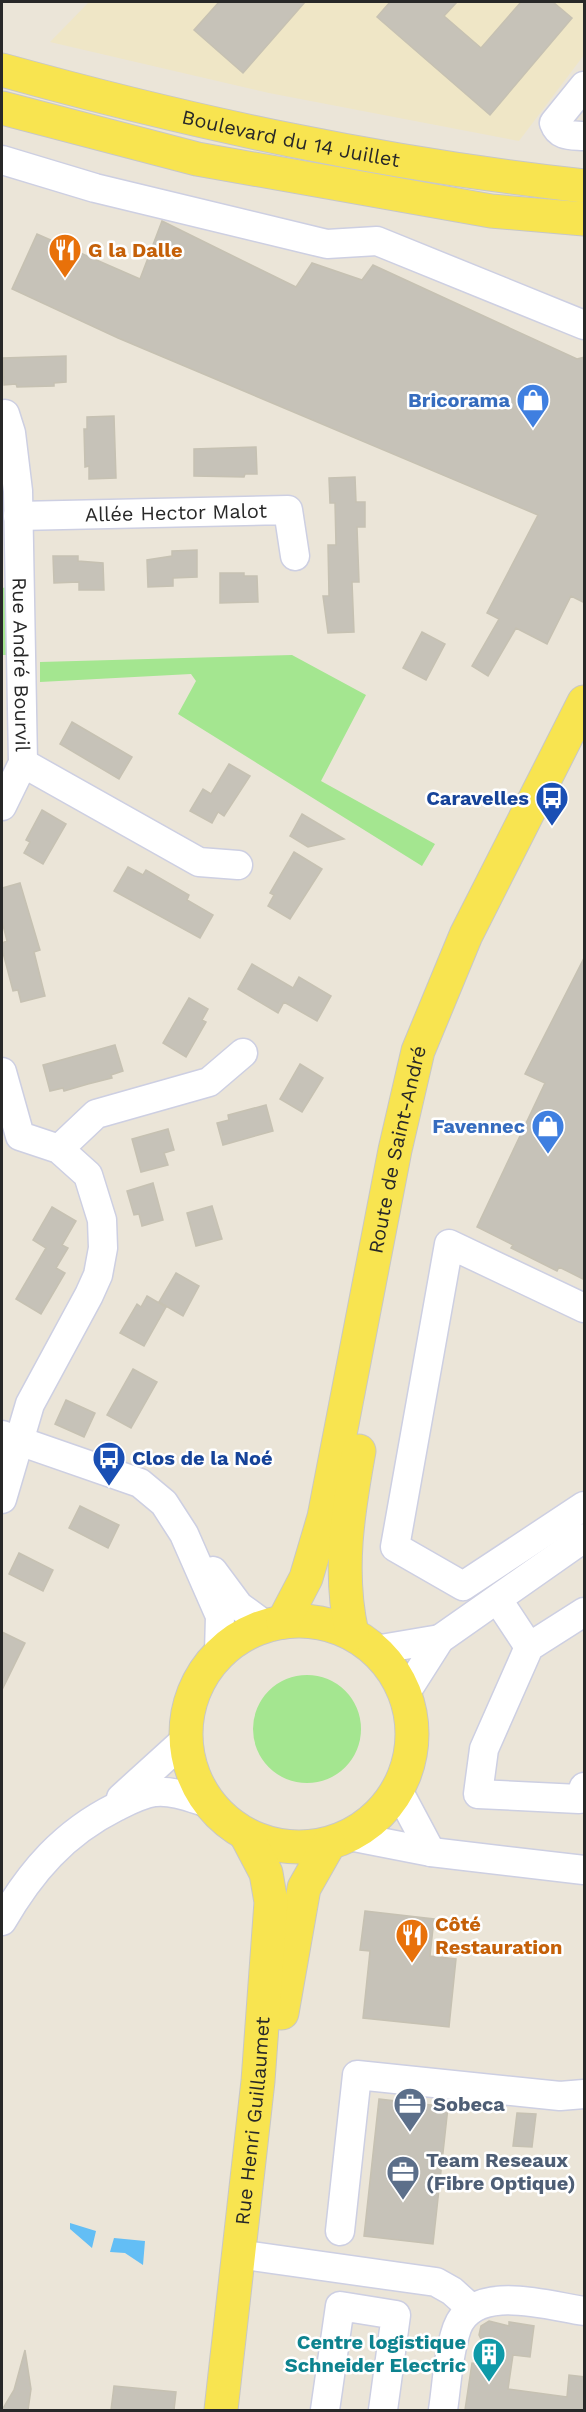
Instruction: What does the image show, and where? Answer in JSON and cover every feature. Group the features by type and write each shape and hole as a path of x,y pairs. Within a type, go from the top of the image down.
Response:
{"main road":[{"name":"Boulevard du 14 Juillet","path":"2,70 212,125 341,152 477,174 585,186"},
{"name":"Boulevard du 14 Juillet","path":"2,108 197,159 491,211 585,219"},
{"name":"Route de Saint-André","path":"274,1623 306,1578 324,1517 395,1150 418,1051 466,935 585,702"},
{"name":"Route de Saint-André","path":"363,1641 345,1601 343,1574 353,1488 427,1073 449,1000 490,912 585,728"},
{"path":"274,1623 324,1623 363,1641 387,1663 405,1694 412,1733 406,1772 398,1790 385,1808 368,1824 339,1840 287,1847 246,1835 225,1821 208,1803 195,1780 186,1739 189,1708 195,1688 219,1653 240,1637 274,1623"},
{"name":"Rue Henri Guillaumet","path":"221,2410 258,2081 271,1902 266,1873 246,1835"},
{"name":"Rue Henri Guillaumet","path":"235,2410 272,2077 298,1914 311,1872 339,1840"}],"street":[{"path":"585,86 554,123 557,131 562,134 585,136"},
{"path":"2,160 95,188 327,244 377,241 585,325"},
{"name":"Rue André Bourvil","path":"2,414 5,414 11,433 18,491 23,764 2,806"},
{"name":"Allée Hector Malot","path":"18,516 288,510 295,556"},
{"path":"23,764 199,862 238,864"},
{"path":"59,1149 96,1114 209,1082 243,1053"},
{"path":"2,1072 20,1136 59,1149 87,1175 102,1220 103,1248 98,1275 8,1448 2,1499"},
{"path":"585,1308 449,1244 396,1547 464,1586 585,1506"},
{"path":"8,1448 140,1483 164,1503 184,1534 239,1606 274,1623"},
{"path":"184,1534 220,1616 219,1653"},
{"path":"405,1694 440,1639 585,1538"},
{"path":"498,1600 529,1647"},
{"path":"585,1612 529,1647 484,1749 478,1794 579,1799 585,1787"},
{"path":"363,1641 440,1639"},
{"path":"2,1921 23,1884 45,1858 67,1837 101,1814 186,1739"},
{"path":"398,1790 430,1852"},
{"path":"101,1814 156,1791 182,1795 208,1803"},
{"path":"339,1840 585,1870"},
{"path":"340,2231 357,2075 560,2096 585,2094"},
{"path":"251,2256 436,2282 452,2291 472,2309"},
{"path":"443,2410 452,2348 458,2325 472,2309 487,2301 507,2300 585,2311"},
{"path":"325,2410 340,2306 396,2315 383,2410"}],"shaded area":[{"path":"89,2 584,2 584,55 519,141 269,93 50,42"}],"green space":[{"path":"8,587 10,655 2,655 2,588"},
{"path":"292,655 366,695 321,781 435,844 422,866 178,714 196,681 191,674 40,682 40,662"},
{"path":"307,1675 317,1676 337,1684 345,1691 352,1699 360,1719 360,1739 352,1759 345,1767 337,1774 317,1782 307,1783 297,1782 277,1774 269,1767 262,1759 254,1739 253,1729 254,1719 262,1699 269,1691 277,1684 297,1676"}],"water":[{"path":"70,2223 96,2231 92,2248 70,2229"},
{"path":"114,2238 145,2241 143,2265 125,2253 110,2252"}],"building":[{"path":"219,2 305,2 243,73 194,30"},
{"path":"390,2 457,2 444,16 481,48 521,2 553,2 572,18 490,115 377,17"},
{"path":"162,221 296,287 312,263 362,280 373,265 577,359 585,357 585,603 571,596 547,644 516,628 488,676 472,666 499,619 487,613 538,515 118,338 12,289 37,234 140,279"},
{"path":"66,356 66,382 54,383 54,386 4,385 3,358"},
{"path":"114,416 116,478 89,479 89,466 85,467 84,429 87,429 87,417"},
{"path":"256,447 257,474 245,474 244,477 194,476 194,449"},
{"path":"355,477 356,502 365,502 365,527 357,527 359,582 352,582 354,632 328,633 323,596 329,596 328,545 336,545 335,503 330,503 329,478"},
{"path":"197,550 197,577 173,578 173,586 148,587 147,560 172,556 172,551"},
{"path":"53,556 78,556 78,561 103,563 104,590 79,590 79,582 54,583"},
{"path":"220,573 244,573 244,576 257,576 258,602 220,603"},
{"path":"422,632 445,644 426,680 403,668"},
{"path":"72,722 132,757 119,779 60,744"},
{"path":"229,764 250,776 224,816 218,812 212,823 190,811 203,789 211,794"},
{"path":"42,810 66,824 43,864 24,853 30,842 26,840"},
{"path":"302,814 344,839 308,847 290,836"},
{"path":"294,852 322,869 290,919 268,906 274,895 270,893"},
{"path":"128,867 143,875 146,870 189,895 187,900 213,915 200,938 114,891"},
{"path":"20,883 40,950 34,952 45,996 21,1002 18,990 13,991 2,949 2,943 7,941 2,921 2,888"},
{"name":"Favennec","path":"585,956 585,1280 559,1267 557,1271 511,1248 513,1245 477,1227 545,1083 525,1074"},
{"path":"252,964 293,988 299,977 331,996 317,1021 284,1002 278,1013 238,989"},
{"path":"189,998 208,1009 202,1020 206,1022 186,1057 163,1043"},
{"path":"115,1045 123,1071 111,1075 112,1078 64,1091 63,1088 50,1091 43,1065"},
{"path":"300,1064 323,1078 302,1112 280,1099"},
{"path":"266,1105 273,1131 223,1145 217,1123 229,1120 228,1115"},
{"path":"168,1129 174,1150 164,1153 168,1165 141,1172 132,1139"},
{"path":"153,1183 163,1220 142,1226 139,1214 134,1215 127,1191"},
{"path":"212,1206 222,1239 196,1246 187,1213"},
{"path":"52,1207 76,1221 62,1245 68,1248 56,1268 65,1273 41,1314 16,1299 46,1248 33,1240"},
{"path":"176,1273 199,1286 183,1316 159,1302"},
{"path":"147,1296 166,1307 144,1346 120,1333 137,1304 141,1307"},
{"path":"133,1369 157,1382 131,1428 107,1415"},
{"path":"66,1400 95,1413 84,1437 55,1424"},
{"path":"80,1506 119,1525 108,1548 69,1528"},
{"path":"19,1553 53,1570 43,1591 9,1574"},
{"path":"2,1632 25,1643 2,1690"},
{"name":"Côté Restauration","path":"365,1911 434,1919 430,1956 456,1959 449,2027 363,2018 370,1951 360,1950"},
{"path":"379,2099 448,2107 433,2244 364,2236"},
{"path":"517,2113 536,2114 532,2147 513,2146"},
{"name":"Centre logistique Schneider Electric","path":"489,2321 509,2326 509,2322 534,2326 530,2357 513,2355 508,2389 567,2397 569,2375 585,2377 585,2410 465,2410 472,2363 494,2366 479,2335 481,2326"},
{"path":"25,2350 31,2389 28,2410 2,2410 14,2390"},
{"path":"114,2386 176,2392 174,2410 111,2410"}],"place":[{"name":"G la Dalle","path":"65,279"},
{"name":"Bricorama","path":"533,429"},
{"name":"Caravelles","path":"552,827"},
{"name":"Favennec","path":"548,1155"},
{"name":"Clos de la Noé","path":"109,1487"},
{"name":"Côté Restauration","path":"412,1964"},
{"name":"Sobeca","path":"410,2133"},
{"name":"Team Reseaux (Fibre Optique)","path":"403,2201"},
{"name":"Centre logistique Schneider Electric","path":"489,2383"}]}
